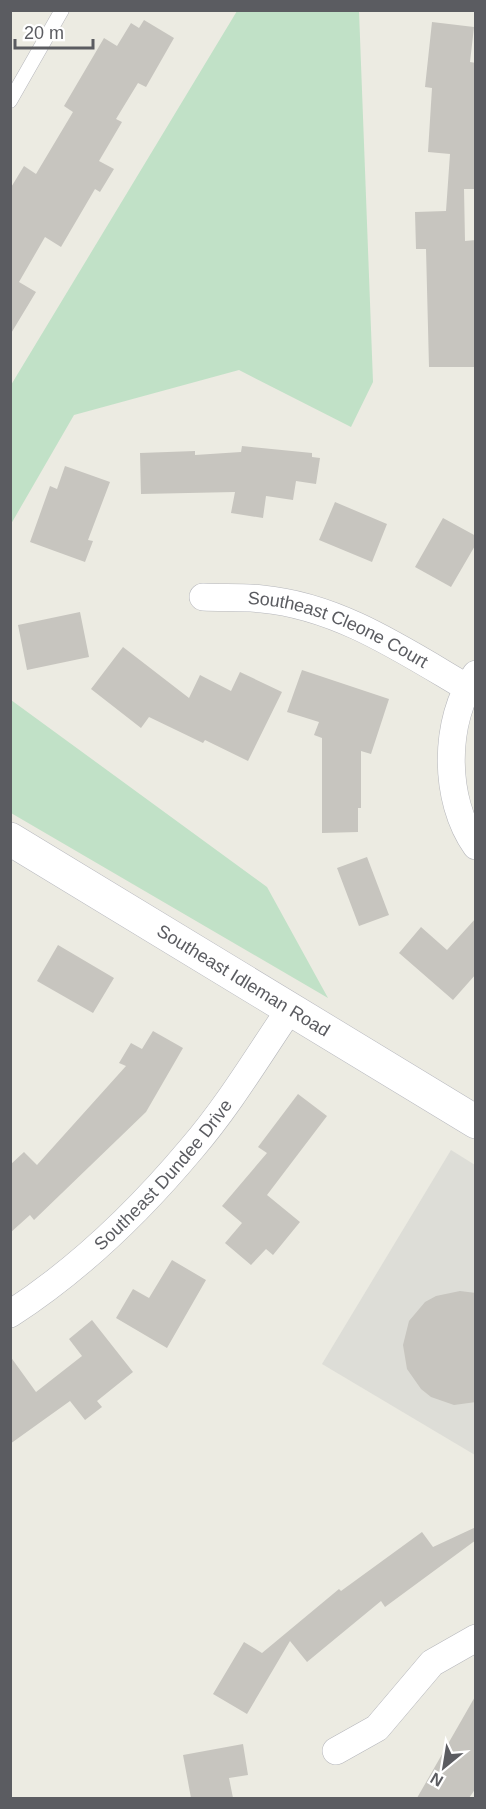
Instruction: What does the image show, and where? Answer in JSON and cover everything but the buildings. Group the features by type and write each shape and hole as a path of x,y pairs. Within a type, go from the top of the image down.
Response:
{"main road":[{"name":"Southeast Idleman Road","path":"10,839 476,1122"}],"street":[{"name":"Southeast Cleone Court","path":"203,597 264,599 305,607 340,618 374,633 471,681"},
{"path":"471,681 456,726 451,774 461,820 476,846"},
{"name":"Southeast Dundee Drive","path":"10,1314 81,1259 163,1180 217,1116 290,1009"},
{"path":"336,1751 376,1728 432,1663 476,1638"}],"lane":[{"path":"10,101 62,10"}],"shaded area":[{"path":"451,1150 475,1165 475,1455 322,1364"}],"green space":[{"path":"237,11 359,11 373,382 351,427 239,370 74,415 11,524 11,385"},
{"path":"11,700 267,887 328,998 11,813"}]}
